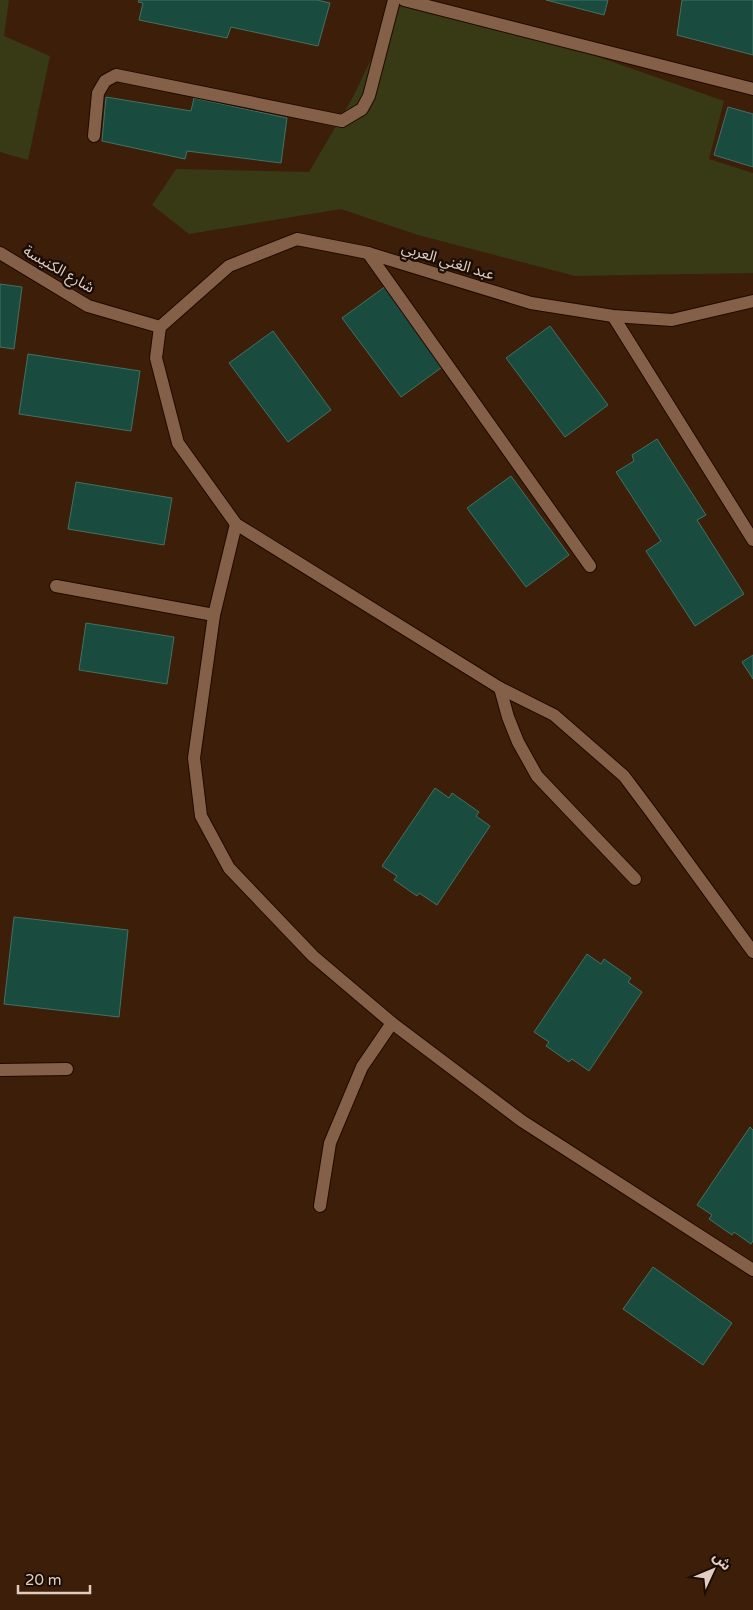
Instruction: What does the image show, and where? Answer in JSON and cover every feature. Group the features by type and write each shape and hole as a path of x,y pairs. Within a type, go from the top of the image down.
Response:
{"street":[{"path":"94,136 98,93 106,81 116,76 342,121 362,109 369,96 394,0"},
{"path":"404,0 753,89"},
{"name":"عبد الغني العربي","path":"160,327 228,266 297,239 368,253 531,303 613,316 672,320 753,301"},
{"name":"شارع الكنيسة","path":"0,253 88,306 160,327"},
{"path":"368,253 590,566"},
{"path":"613,316 753,540"},
{"path":"160,327 156,358 178,443 236,524 500,688 554,716 624,776 753,952"},
{"path":"236,524 214,615 194,758 201,816 229,868 313,956 392,1023 522,1121 753,1270"},
{"path":"56,586 214,615"},
{"path":"500,688 508,717 518,742 537,776 636,879"},
{"path":"320,1206 330,1143 362,1066 392,1023"},
{"path":"0,1070 66,1068"}],"green space":[{"path":"0,0 9,0 4,36 50,56 28,160 0,152"},
{"path":"399,0 553,41 724,101 709,159 753,173 753,273 575,276 418,235 341,209 189,234 152,205 176,169 309,172 353,97"}],"building":[{"path":"139,0 317,0 330,3 318,46 231,27 227,38 139,20 143,3 138,2"},
{"path":"546,0 608,0 604,15"},
{"path":"682,0 753,0 753,55 677,35"},
{"path":"106,97 191,111 194,98 287,118 281,163 187,151 185,159 102,141"},
{"path":"728,107 753,114 753,167 714,155"},
{"path":"0,284 22,287 14,349 0,347"},
{"path":"386,286 445,365 401,397 342,318"},
{"path":"550,326 608,405 565,437 506,358"},
{"path":"273,331 331,410 288,442 229,363"},
{"path":"28,354 140,371 131,431 19,414"},
{"path":"657,439 706,515 697,520 744,594 695,626 646,551 661,541 616,472 634,461 632,455"},
{"path":"511,476 569,555 526,587 467,508"},
{"path":"76,482 172,498 164,545 68,529"},
{"path":"86,623 174,637 167,684 79,670"},
{"path":"753,655 753,679 742,662"},
{"path":"435,788 449,798 452,793 479,812 476,816 490,826 437,905 419,893 417,896 394,880 397,876 382,866"},
{"path":"14,917 128,930 119,1017 4,1004"},
{"path":"587,954 601,964 604,959 631,978 628,982 642,992 589,1071 572,1059 569,1062 546,1046 549,1042 534,1032"},
{"path":"750,1127 753,1130 753,1241 751,1244 734,1232 732,1235 709,1219 712,1215 697,1205"},
{"path":"653,1267 732,1323 703,1365 623,1309"}]}
